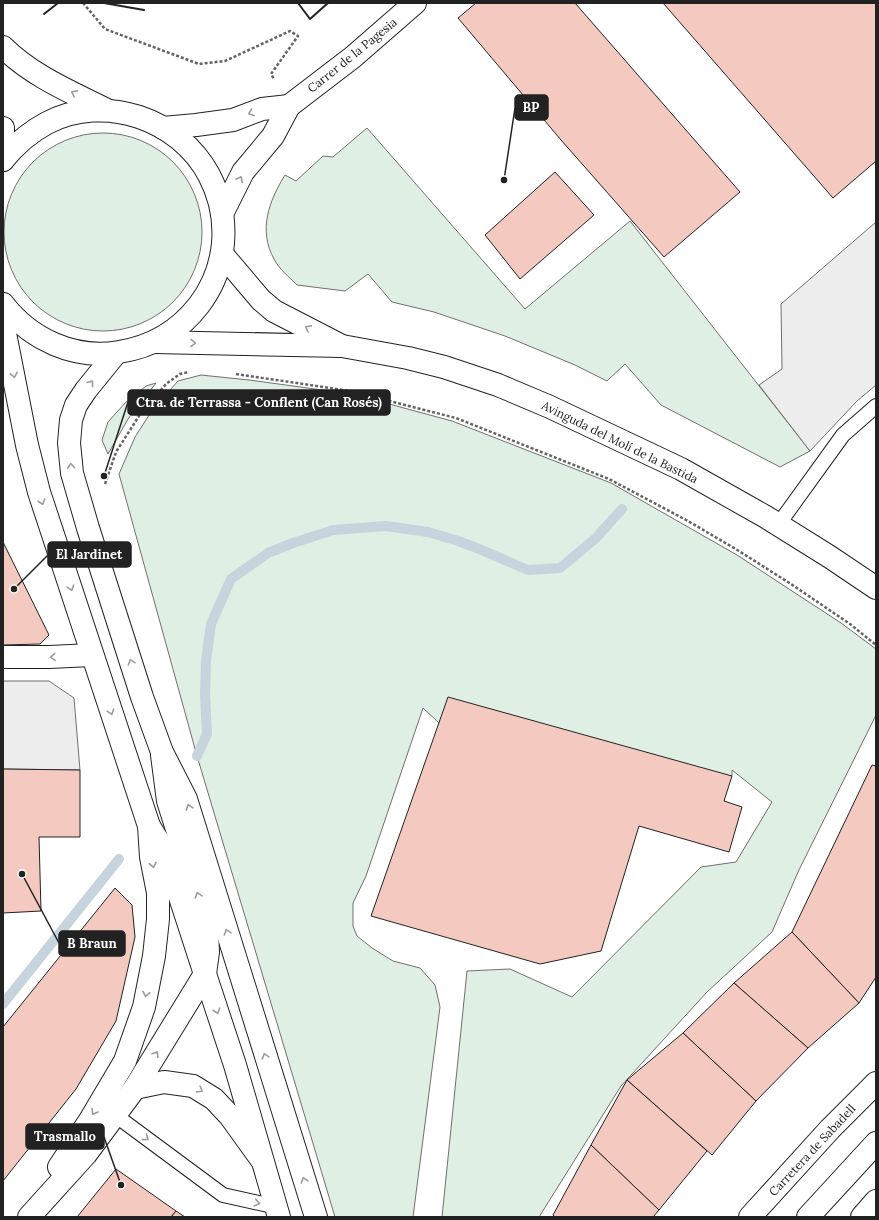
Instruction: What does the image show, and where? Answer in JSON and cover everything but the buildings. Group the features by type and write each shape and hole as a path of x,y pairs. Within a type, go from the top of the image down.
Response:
{"main road":[{"name":"Carrer de la Pagesia","path":"289,106 353,57 415,3"},
{"path":"3,48 35,73 108,110"},
{"path":"163,128 233,120 262,109 289,106"},
{"path":"222,214 243,172 273,136 289,106"},
{"path":"3,160 16,145 31,133 48,123 66,116 85,112 108,110 145,118 163,128 185,144 203,164 215,188 222,214 224,234 222,254 216,276 205,297 196,309 174,330 154,342 132,350 116,353 86,353 65,349 44,340 26,328 3,304"},
{"path":"3,128 3,160"},
{"path":"222,254 239,276 261,300 274,311 342,346"},
{"path":"3,323 27,445 39,492 149,826 166,854 253,1122 262,1160 278,1212"},
{"path":"154,342 342,346"},
{"name":"Avinguda del Molí de la Bastida","path":"342,346 408,358 444,367 498,385 578,420 681,469 778,524 876,588"},
{"path":"116,353 86,390 76,406 71,420 69,443 72,474 117,620 162,752 186,799 316,1217"},
{"path":"3,657 92,655"},
{"path":"28,1217 86,1154 135,1088 205,974 208,952 207,932 200,902 168,801 162,752"},
{"path":"28,1217 90,1120 125,1061 144,1007 154,956 158,919 158,893 151,857 149,826"},
{"path":"135,1088 164,1082 194,1086 214,1098 230,1116 262,1160"},
{"name":"Carretera de Sabadell","path":"750,1217 830,1129 876,1083"},
{"path":"808,1217 876,1143"},
{"path":"862,1217 876,1201"}],"lane":[{"path":"778,524 843,435 876,406"},
{"path":"115,1115 223,1195 278,1212"}],"path":[{"path":"83,3 105,29 199,64 225,61 290,31 298,36 271,74 289,106"},
{"path":"103,490 116,452 139,416 166,384 180,374 193,372"},
{"path":"233,373 350,391 456,418 609,479 688,521 739,551 850,624 876,645"}],"green space":[{"path":"367,128 525,309 630,221 810,451 780,467 661,405 625,364 607,381 575,365 505,336 434,312 392,302 368,274 345,291 297,285 284,273 274,259 269,248 266,227 270,205 274,195 285,175 296,181 323,156 333,157"},
{"path":"103,133 132,137 150,145 173,162 190,185 198,203 202,232 198,261 190,279 173,302 150,319 132,327 103,331 74,327 56,319 33,302 16,279 8,261 4,232 8,203 16,185 33,162 56,145 74,137"},
{"path":"201,375 352,394 452,421 611,483 737,555 841,623 876,649 876,715 798,872 772,932 707,992 621,1086 539,1217 442,1217 467,971 510,969 572,997 701,867 736,862 772,802 732,770 732,776 439,723 423,708 366,876 353,903 353,926 357,936 372,948 393,961 420,968 435,985 440,1007 413,1217 335,1217 197,756 119,474 135,437 153,409 178,381"},
{"path":"156,383 128,419 108,454 102,440 108,422 125,403 146,386"}],"shaded area":[{"path":"876,222 876,385 857,401 810,451 759,385 782,369 781,304"},
{"path":"3,681 49,681 74,698 80,770 3,769"}],"waterway":[{"path":"197,756 207,734 205,695 206,661 211,624 231,579 268,553 333,530 386,526 428,532 455,540 528,570 560,568 596,538 622,509"},
{"path":"3,1004 119,859"}],"wall":[{"path":"44,14 58,3"},
{"path":"104,3 144,10"},
{"path":"298,3 310,19 328,3"}],"place":[{"name":"BP","path":"504,180"},
{"name":"Ctra. de Terrassa - Conflent (Can Rosés)","path":"104,476"},
{"name":"El Jardinet","path":"14,589"},
{"name":"B Braun","path":"22,874"},
{"name":"Trasmallo","path":"121,1185"}]}
